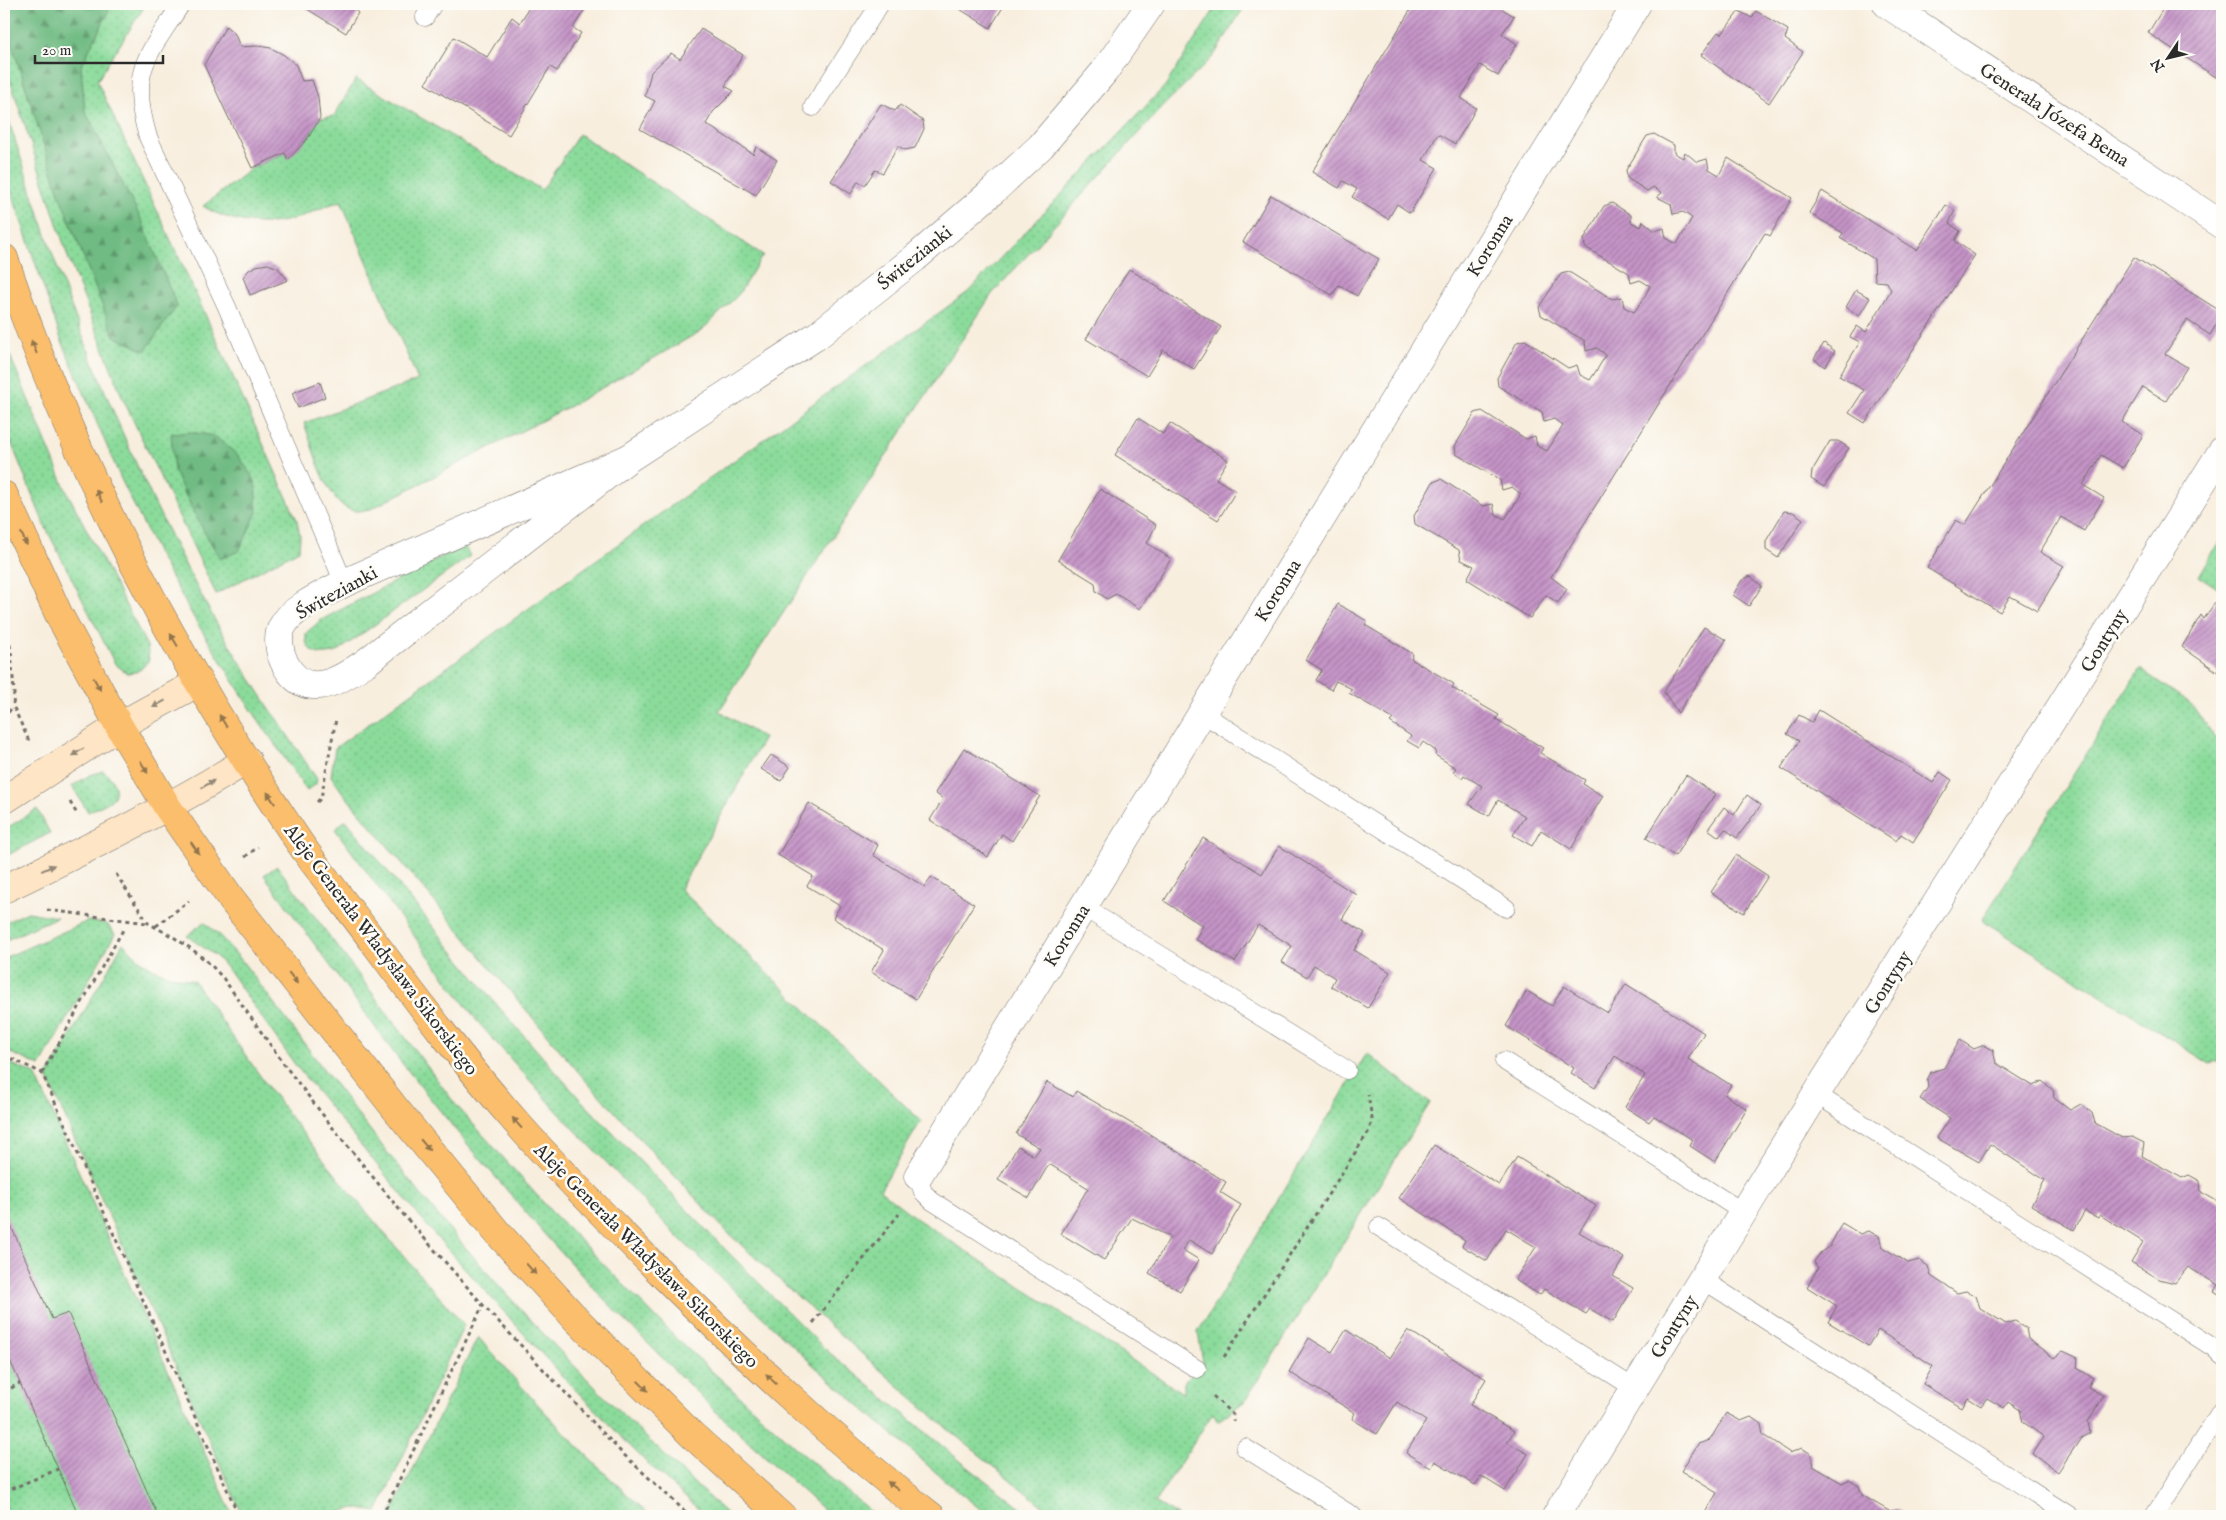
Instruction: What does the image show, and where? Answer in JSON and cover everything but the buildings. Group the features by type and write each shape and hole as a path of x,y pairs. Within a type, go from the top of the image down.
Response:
{"main road":[{"name":"Aleje Generała Władysława Sikorskiego","path":"4,258 37,353 92,481 130,558 199,682 310,856 461,1058 518,1125 588,1199 783,1391 883,1479 931,1516"},
{"path":"4,495 59,615 120,726 168,808 238,908 394,1108 496,1231 577,1320 691,1434 782,1516"}],"street":[{"name":"Świtezianki","path":"629,458 344,583 292,615 282,626 278,639 280,654 288,668 300,680 311,685 326,683 343,677 365,663 629,458 818,334 915,258 993,191 1040,146 1085,96 1122,48 1151,4"},
{"name":"Koronna","path":"918,1176 1637,4"},
{"name":"Generała Józefa Bema","path":"1887,4 2222,225"},
{"name":"Gontyny","path":"1556,1516 1816,1094 2222,451"},
{"path":"4,800 120,726 199,682"},
{"path":"4,889 168,808 247,760"}],"lane":[{"path":"181,4 146,58 140,75 139,97 142,116 148,136 228,307 344,583"},
{"path":"813,107 880,4"},
{"path":"1202,713 1506,908"},
{"path":"1083,907 1347,1070"},
{"path":"1504,1061 1743,1212"},
{"path":"1816,1094 2214,1348 2222,1356"},
{"path":"918,1176 923,1192 932,1200 1197,1369"},
{"path":"1379,1226 1634,1388"},
{"path":"1702,1279 2070,1516"},
{"path":"2154,1516 2222,1409"},
{"path":"1245,1448 1353,1516"}],"path":[{"path":"4,621 12,663 14,693 12,706 4,719"},
{"path":"312,805 321,798 343,677"},
{"path":"12,706 24,732"},
{"path":"67,798 79,818"},
{"path":"248,854 261,844"},
{"path":"127,891 148,923"},
{"path":"156,926 181,907"},
{"path":"46,910 148,923 156,926 193,950 210,964 223,978 286,1067 333,1128 483,1305 614,1445 690,1516"},
{"path":"42,1073 123,930"},
{"path":"4,1055 42,1073 238,1516"},
{"path":"1245,1448 1234,1436 1233,1415 1201,1382 1197,1369 1205,1370 1216,1365 1228,1353 1369,1130 1372,1119 1368,1091 1360,1079 1347,1070"},
{"path":"813,1323 903,1208 918,1176"},
{"path":"382,1516 483,1305"},
{"path":"4,1392 20,1383"},
{"path":"11,1489 58,1469"},
{"path":"342,1516 370,1516"}],"green space":[{"path":"4,4 146,4 97,81 205,314 297,520 300,536 299,550 216,594 123,399 69,260 4,62"},
{"path":"4,4 107,4 109,11 81,66 85,111 141,219 177,306 145,351 114,336 60,196 4,19"},
{"path":"1218,4 1246,4 1213,57 1164,105 992,294 719,711 764,738 680,889 921,1121 880,1190 917,1219 1184,1394 1184,1382 1203,1363 1198,1332 1367,1053 1430,1103 1245,1401 1218,1421 1213,1413 1155,1502 1178,1516 1055,1516 944,1426 727,1232 586,1081 343,793 331,776 335,748 968,292 1165,86"},
{"path":"356,79 542,190 579,134 763,255 738,295 701,331 572,405 371,509 355,511 345,507 336,499 322,474 304,423 418,380 341,201 297,218 273,223 236,220 213,212 203,206 252,168 285,153 288,159 308,138 320,118 334,116"},
{"path":"4,106 70,304 124,436 172,539 207,606 246,672 317,779 316,784 307,791 251,709 194,618 157,552 121,479 61,339 4,170"},
{"path":"4,341 65,488 147,646 149,660 136,672 127,673 115,664 44,524 4,425"},
{"path":"191,432 214,436 238,455 255,481 257,512 239,551 220,559 196,517 174,471 171,434"},
{"path":"2222,537 2222,591 2199,576"},
{"path":"464,545 470,556 337,652 319,654 310,650 306,640 306,633 321,620"},
{"path":"2140,669 2191,704 2222,747 2222,1060 2210,1064 1982,920"},
{"path":"103,771 114,783 115,794 108,802 88,812 72,786 90,775"},
{"path":"37,809 50,833 4,857 4,830"},
{"path":"346,820 497,1005 578,1097 711,1235 825,1349 964,1464 1031,1516 989,1516 948,1483 811,1363 682,1241 558,1112 477,1021 335,829"},
{"path":"277,866 456,1105 551,1211 679,1341 807,1458 876,1516 830,1516 712,1408 598,1293 546,1236 458,1133 397,1057 264,875"},
{"path":"28,912 57,917 4,941 4,923"},
{"path":"88,921 107,924 115,934 40,1066 4,1050 4,958"},
{"path":"204,922 239,957 389,1154 484,1269 604,1395 729,1516 706,1516 644,1460 560,1374 433,1233 296,1066 229,971 217,957 187,936"},
{"path":"123,943 147,965 163,973 194,981 268,1087 315,1148 388,1238 464,1325 377,1512 355,1508 325,1516 243,1516 47,1077"},
{"path":"4,1061 35,1074 233,1516 4,1516"},
{"path":"478,1337 562,1430 605,1474 651,1516 390,1516"}]}
